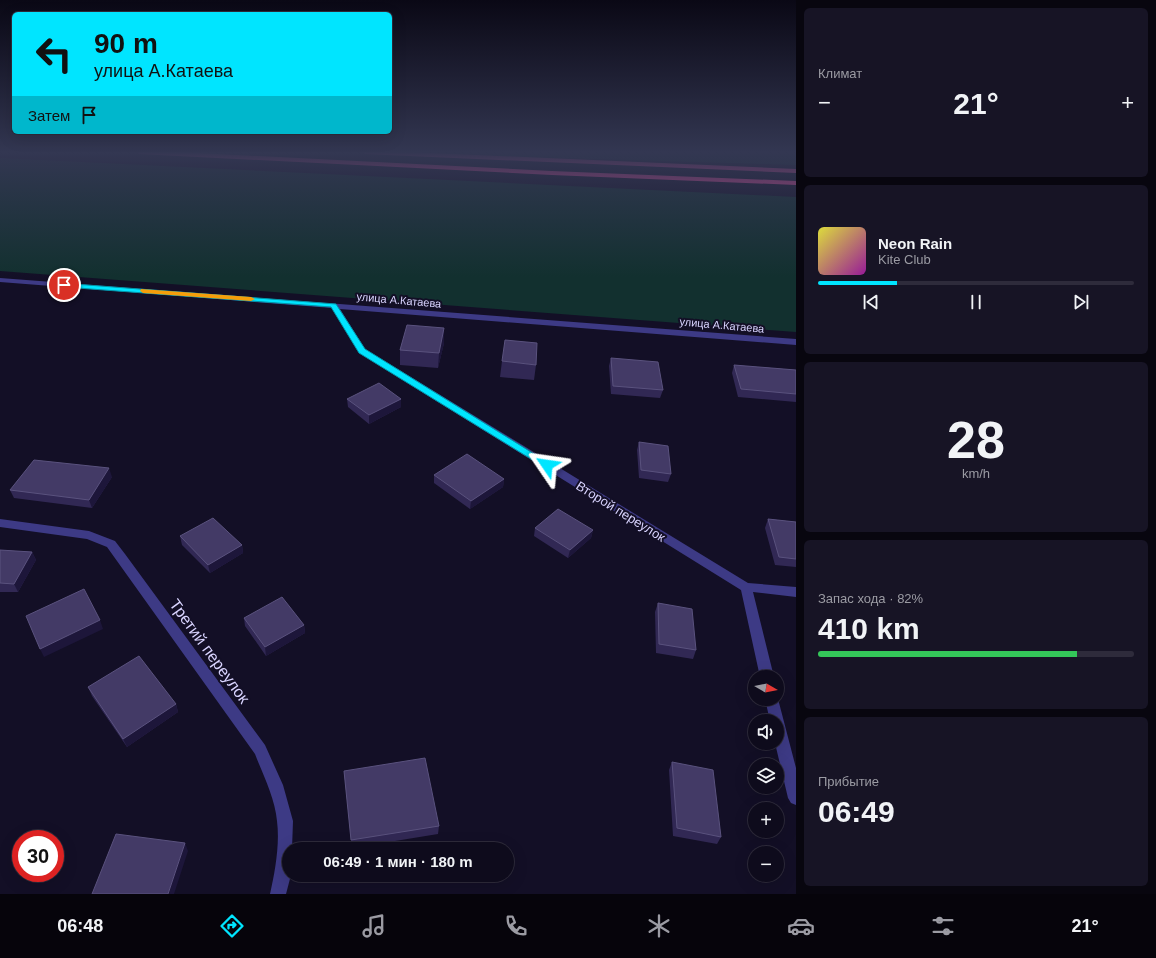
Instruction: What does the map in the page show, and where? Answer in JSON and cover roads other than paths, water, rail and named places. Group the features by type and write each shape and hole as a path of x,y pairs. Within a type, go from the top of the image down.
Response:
{"street":[{"name":"улица А.Катаева","path":"0,280 796,342"},
{"name":"Второй переулок","path":"334,305 362,351 746,587"},
{"name":"Третий переулок","path":"0,523 89,535 111,544 121,557 260,750 275,785 285,822 284,868 278,894"},
{"path":"765,670 746,587 796,592"},
{"path":"774,706 796,798"}]}
